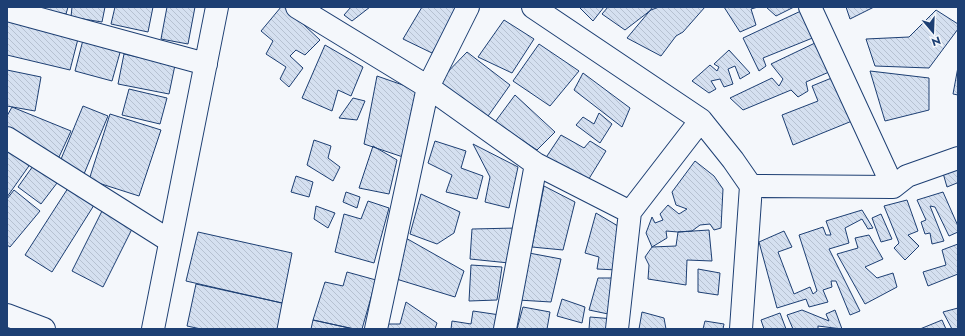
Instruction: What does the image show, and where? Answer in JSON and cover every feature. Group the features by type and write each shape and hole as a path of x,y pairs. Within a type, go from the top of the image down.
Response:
{"street":[{"path":"153,329 217,7"},
{"path":"297,7 428,87 536,164 630,212"},
{"path":"376,329 428,87 468,7"},
{"path":"533,7 701,120 733,160 751,186 741,329"},
{"path":"810,7 893,187"},
{"path":"7,10 206,64"},
{"path":"617,329 630,212 701,120"},
{"path":"7,138 170,241"},
{"path":"751,186 893,187 906,176 958,158"},
{"path":"505,329 536,164"},
{"path":"7,315 44,329"}],"building":[{"path":"26,7 68,7 66,14"},
{"path":"72,7 105,7 102,22 71,17"},
{"path":"115,7 153,7 148,32 111,24"},
{"path":"167,7 195,7 188,44 161,39"},
{"path":"281,7 285,7 320,40 305,55 296,50 290,56 303,68 289,87 280,79 286,67 266,54 273,41 261,31"},
{"path":"351,7 370,7 352,21 344,15"},
{"path":"422,7 460,7 432,53 403,39"},
{"path":"579,7 604,7 593,21"},
{"path":"608,7 659,7 651,10 625,30 602,14"},
{"path":"653,7 705,7 683,32 676,36 661,56 627,38"},
{"path":"724,7 758,7 751,9 756,25 740,32"},
{"path":"766,7 794,7 776,16"},
{"path":"846,7 874,7 850,19"},
{"path":"803,10 815,37 763,58 766,66 759,71 743,38"},
{"path":"936,10 958,24 958,29 929,68 875,66 866,39 909,37"},
{"path":"7,18 79,35 70,70 7,55"},
{"path":"504,20 534,39 512,73 478,57"},
{"path":"83,40 121,49 112,81 75,71"},
{"path":"815,43 829,72 806,82 808,91 798,97 791,90 743,110 730,98 772,78 779,86 783,79 771,64"},
{"path":"539,44 579,71 550,106 513,81"},
{"path":"325,45 363,67 351,96 338,90 332,111 302,98"},
{"path":"729,50 750,73 740,79 735,66 728,69 733,84 724,87 720,79 711,81 716,89 709,93 692,81 710,65 717,71 719,67 714,64"},
{"path":"467,52 510,85 486,119 437,83"},
{"path":"124,54 175,65 169,94 118,84"},
{"path":"958,67 958,95 953,94"},
{"path":"7,70 41,77 35,111 7,106"},
{"path":"870,71 929,78 929,110 885,121"},
{"path":"583,73 630,108 622,127 574,90"},
{"path":"377,76 420,91 403,157 364,144"},
{"path":"834,77 852,121 793,145 782,115 818,101 812,86"},
{"path":"129,89 167,98 160,124 122,115"},
{"path":"515,95 555,132 537,150 495,122"},
{"path":"353,98 365,101 357,120 339,118"},
{"path":"83,106 108,116 84,174 59,164"},
{"path":"12,107 71,131 59,157 7,133 7,116"},
{"path":"599,113 612,124 600,143 576,125 583,117 594,124"},
{"path":"110,114 161,130 139,196 89,180"},
{"path":"561,135 584,148 590,141 606,151 587,182 545,159"},
{"path":"314,140 331,146 328,158 340,167 333,181 307,165"},
{"path":"435,141 466,151 461,168 483,176 477,199 446,192 452,175 428,163"},
{"path":"473,144 518,167 509,208 485,202 490,177"},
{"path":"7,145 31,163 7,197"},
{"path":"373,146 397,160 389,194 359,188"},
{"path":"695,161 714,176 723,189 721,228 714,230 710,224 700,225 692,231 666,231 667,238 652,247 646,233 652,217 655,223 663,220 660,214 668,205 679,214 687,209 676,205 672,192"},
{"path":"33,166 57,183 41,204 18,187"},
{"path":"958,168 958,184 957,183 947,187 943,173"},
{"path":"296,176 313,182 309,197 291,192"},
{"path":"70,185 96,202 52,272 25,255"},
{"path":"544,186 575,202 563,250 532,247"},
{"path":"14,190 40,211 10,247 7,245 7,199"},
{"path":"346,192 360,197 357,208 343,202"},
{"path":"943,192 958,226 958,232 949,236 935,207 930,206 944,241 932,244 930,233 925,234 921,222 926,220 917,200"},
{"path":"421,194 460,212 454,233 437,244 410,234"},
{"path":"907,200 918,231 908,235 919,246 905,260 894,248 899,243 884,206"},
{"path":"368,201 389,208 374,263 335,252 344,214 361,219"},
{"path":"316,206 335,213 328,228 314,219"},
{"path":"862,210 873,228 868,229 862,219 845,228 849,243 829,249 860,311 850,315 836,281 831,281 832,287 823,290 828,302 809,307 806,299 777,308 759,242 784,231 792,247 778,252 794,294 810,287 813,294 817,291 799,235 823,227 826,235 831,235 826,221"},
{"path":"102,211 133,227 103,287 72,271"},
{"path":"596,213 623,229 617,270 597,269 599,257 585,253"},
{"path":"881,214 892,239 881,242 872,218"},
{"path":"517,228 509,263 470,259 472,229"},
{"path":"709,230 712,261 687,260 686,285 648,279 649,265 645,257 652,247 676,246 678,232"},
{"path":"198,232 292,253 282,303 186,281"},
{"path":"869,235 883,259 865,267 877,278 893,273 897,287 865,304 837,254 858,248 855,238"},
{"path":"404,237 464,271 455,297 393,278"},
{"path":"958,244 958,274 928,286 923,272 946,265 942,250"},
{"path":"529,253 561,259 551,302 518,300"},
{"path":"471,265 502,267 497,300 469,301"},
{"path":"698,269 720,273 718,295 698,292"},
{"path":"347,272 376,280 362,329 354,329 313,320 325,282 343,286"},
{"path":"598,278 619,278 613,315 589,310"},
{"path":"196,284 282,303 277,329 201,329 187,326"},
{"path":"562,299 585,307 582,323 557,316"},
{"path":"406,302 437,323 435,329 383,329 384,324 400,324"},
{"path":"523,307 550,312 547,329 517,329"},
{"path":"958,308 958,329 952,329 943,312"},
{"path":"802,310 829,321 826,314 835,310 842,329 818,326 818,329 793,329 787,315"},
{"path":"473,311 500,315 497,329 451,329 452,321 471,324"},
{"path":"642,312 664,318 666,329 639,329"},
{"path":"780,313 786,329 764,329 761,320"},
{"path":"590,317 614,319 613,329 589,329"},
{"path":"313,320 354,329 311,329"},
{"path":"942,320 946,329 920,329"},
{"path":"705,321 724,324 723,329 703,329"}]}
